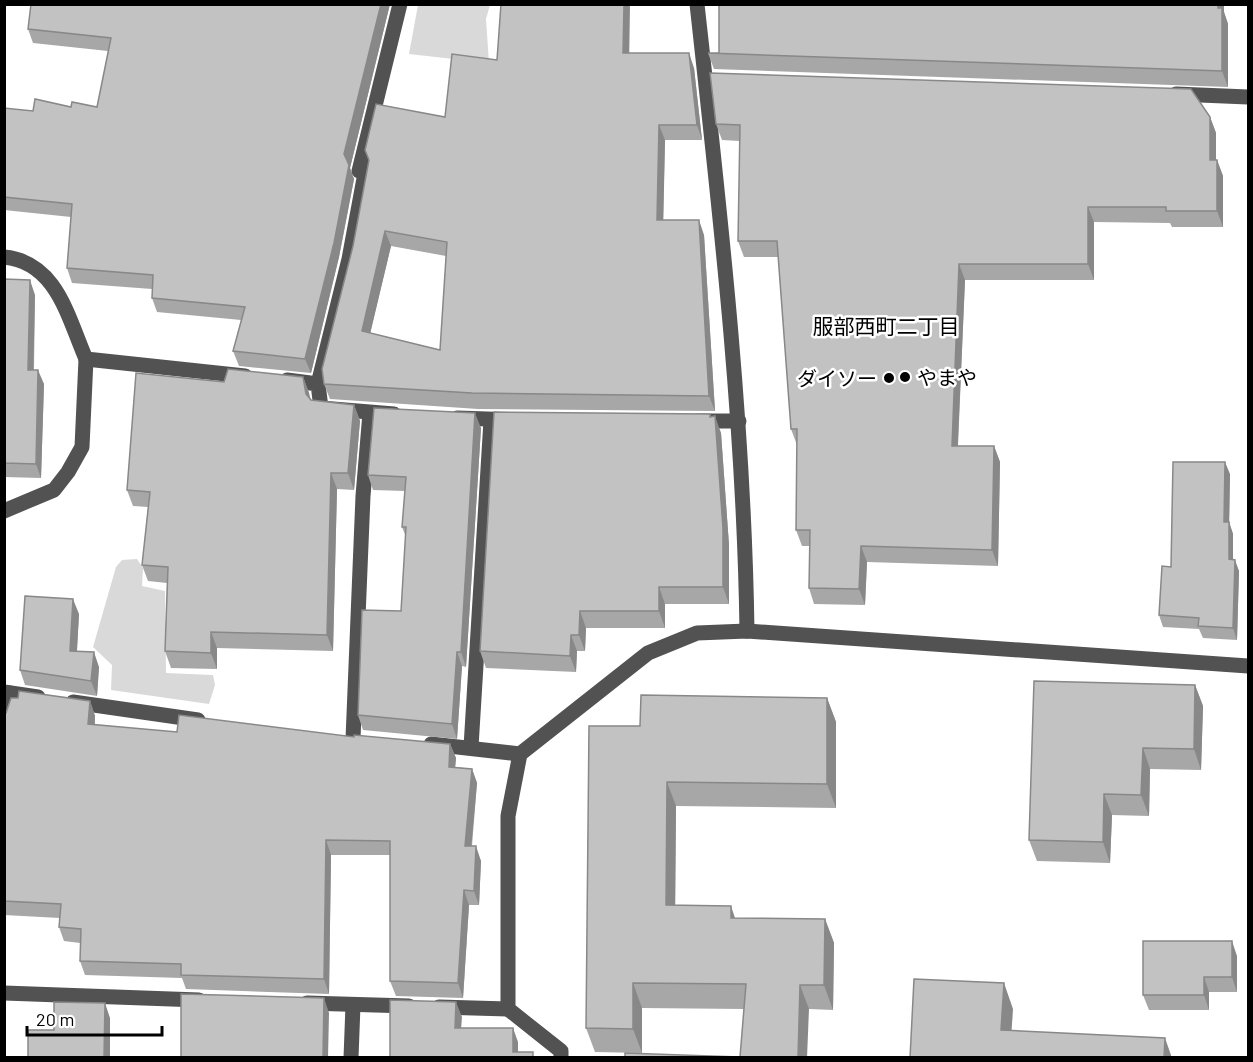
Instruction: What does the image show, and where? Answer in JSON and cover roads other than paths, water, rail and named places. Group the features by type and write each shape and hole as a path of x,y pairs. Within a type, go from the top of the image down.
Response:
{"street":[{"path":"400,4 359,171 365,173 349,259 318,384 321,408 414,416"},
{"path":"697,4 711,79 727,268 746,529 747,631"},
{"path":"1166,94 1248,97"},
{"path":"4,257 17,258 34,265 47,276 86,359 82,447 68,472 54,490 4,511"},
{"path":"86,359 318,384"},
{"path":"353,739 363,496 370,413"},
{"path":"436,417 526,420"},
{"path":"471,747 491,420"},
{"path":"680,421 739,421"},
{"path":"508,1009 508,816 520,754 648,653 697,633 747,631 1248,666"},
{"path":"4,721 7,692 217,723"},
{"path":"412,743 471,747 520,754"},
{"path":"4,993 217,1000"},
{"path":"296,1003 508,1009 561,1051 561,1058"},
{"path":"351,1058 353,1005"}],"place":[{"name":"やまや","path":"905,377"},
{"name":"ダイソー","path":"889,378"}],"district":[{"name":"服部西町二丁目","path":"886,325"}]}
